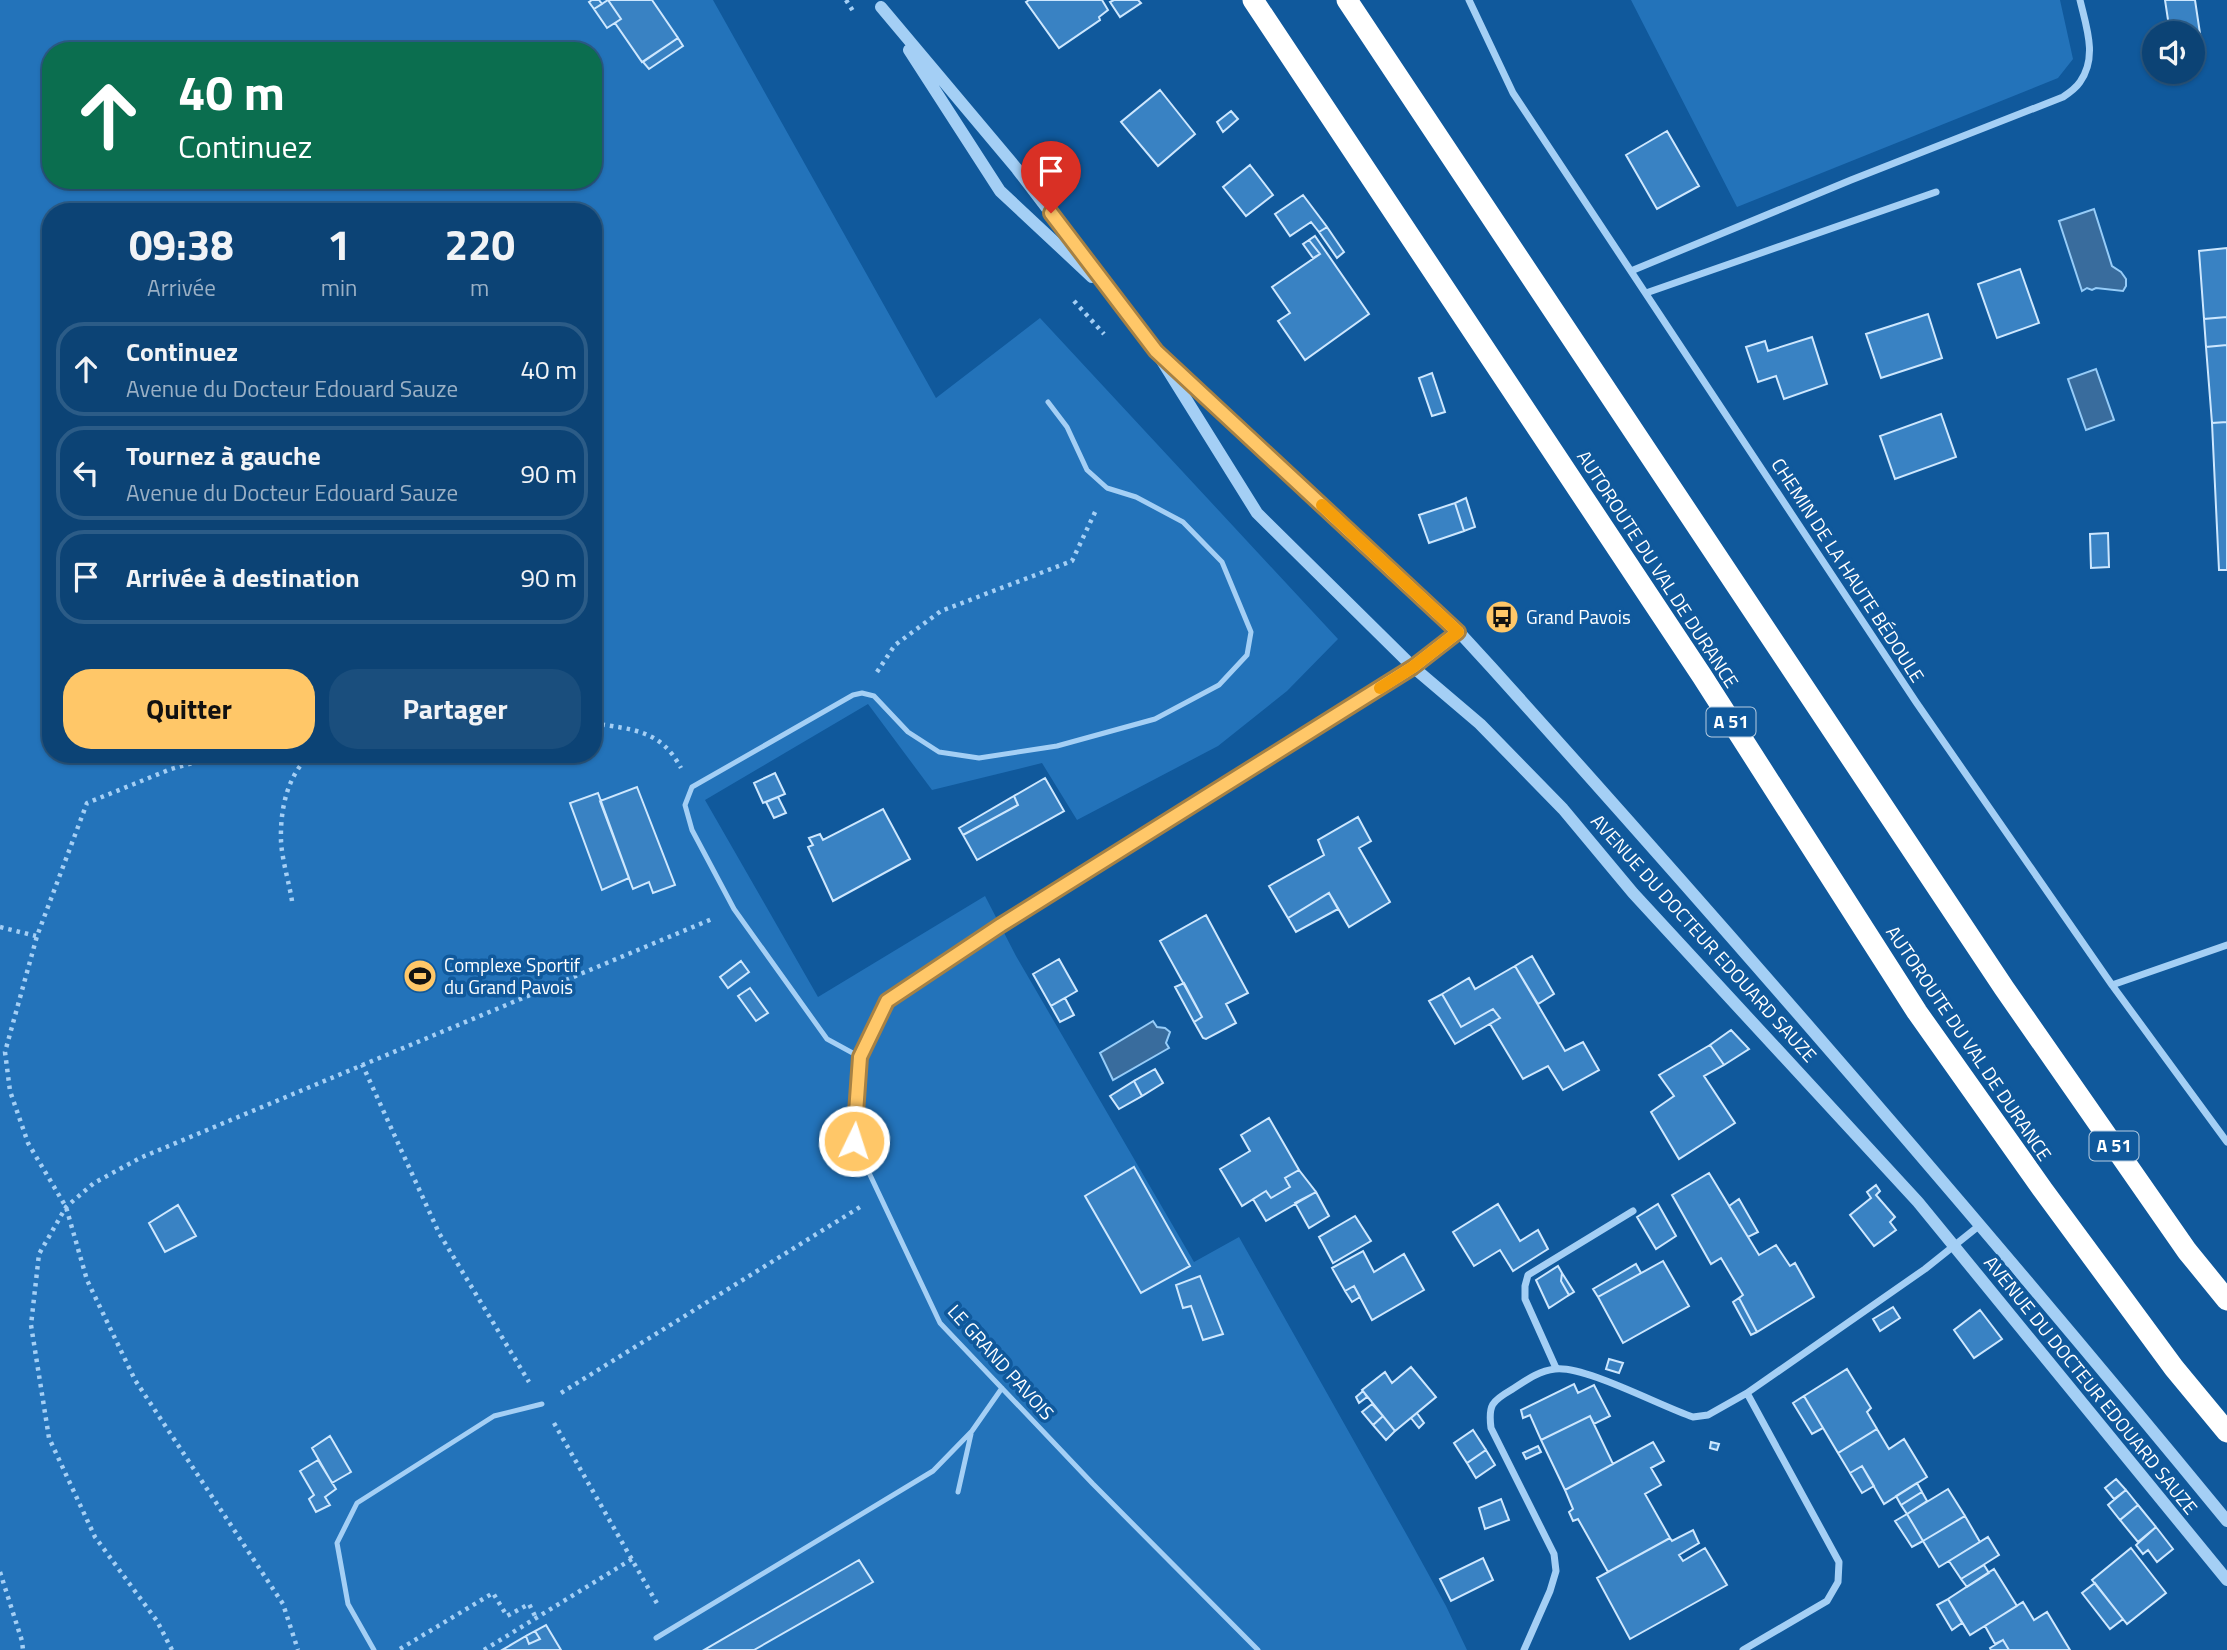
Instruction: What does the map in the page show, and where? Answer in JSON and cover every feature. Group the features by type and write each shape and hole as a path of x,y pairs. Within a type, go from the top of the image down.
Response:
{"highway":[{"name":"AUTOROUTE DU VAL DE DURANCE","path":"1253,0 1702,676 1917,1012 2051,1202 2174,1368 2227,1432"},
{"name":"A 51","path":"1347,0 1997,976 2187,1251 2227,1300"}],"street":[{"name":"CHEMIN DE LA HAUTE BÉDOULE","path":"1469,0 1513,93 1916,702 2112,985 2227,1142"},
{"path":"1631,271 1851,180 2063,97 2080,82 2088,63 2090,42 2080,0"},
{"name":"AVENUE DU DOCTEUR EDOUARD SAUZE","path":"879,4 1000,191 1118,302"},
{"name":"AVENUE DU DOCTEUR EDOUARD SAUZE","path":"879,4 1017,169 1156,351 1257,513 1413,667 1480,724 1563,809 1633,893 1918,1202 2227,1580"},
{"path":"1646,293 1936,192"},
{"name":"AVENUE DU DOCTEUR EDOUARD SAUZE","path":"1156,351 1458,632 1796,1009 2227,1521"},
{"path":"1001,925 1413,667 1458,632"},
{"path":"2112,985 2227,945"},
{"path":"1556,1368 1525,1299 1528,1275 1633,1211"},
{"path":"1524,1650 1556,1572 1554,1554 1491,1428 1489,1412 1495,1399 1537,1374 1556,1368 1578,1370 1693,1417 1708,1415 1747,1394 1925,1269 1980,1225"},
{"path":"1743,1650 1827,1601 1838,1583 1839,1562 1747,1394"}],"lane":[{"path":"860,1057 827,1039 734,909 692,830 685,806 692,787 853,695 862,693 874,696 908,732 939,752 979,758 1057,746 1155,719 1219,685 1247,655 1251,632 1222,562 1183,522 1136,497 1107,488 1087,470 1067,427 1048,402"},
{"name":"LE GRAND PAVOIS","path":"1001,925 887,1001 860,1057 854,1141 940,1323 1093,1484 1258,1650"},
{"path":"656,1638 933,1471 971,1431 1002,1388"},
{"path":"374,1650 348,1604 337,1543 357,1503 494,1416 542,1404"},
{"path":"958,1492 971,1431"}],"path":[{"path":"846,0 855,14"},
{"path":"1068,295 1112,344"},
{"path":"862,693 895,645 941,611 1072,561 1107,488"},
{"path":"602,724 631,729 654,737 674,755 692,787"},
{"path":"192,763 87,803 37,936 5,1052 10,1091 28,1143 66,1207 88,1280 135,1380 283,1604 298,1650"},
{"path":"292,901 281,841 285,794 301,763"},
{"path":"172,1650 157,1621 95,1537 49,1438 30,1325 39,1254 66,1207 94,1183 140,1158 734,909"},
{"path":"0,927 37,936"},
{"path":"362,1064 439,1233 654,1598"},
{"path":"542,1404 879,1195"},
{"path":"484,1650 632,1559"},
{"path":"0,1572 23,1650"},
{"path":"400,1649 492,1593 507,1616 528,1604 536,1618"}],"shaded area":[{"name":"Complexe Sportif du Grand Pavois","path":"0,0 713,0 936,398 1040,318 1338,639 1287,691 1218,746 1077,820 1042,763 932,790 868,704 705,800 818,997 985,896 1016,956 1194,1262 1239,1237 1408,1537 1467,1650 0,1650"},
{"path":"1631,0 2060,0 2073,59 2058,78 1737,207"},
{"path":"2094,209 2112,266 2126,279 2123,291 2087,288 2082,291 2059,221"},
{"path":"2096,369 2114,420 2086,430 2068,379"},
{"path":"1153,1021 1157,1027 1170,1032 1166,1043 1169,1048 1113,1080 1100,1053"}],"building":[{"path":"599,0 602,4 594,9 589,2"},
{"path":"608,0 621,19 607,28 594,9"},
{"path":"608,0 652,0 678,38 642,62 615,23 621,19"},
{"path":"1102,0 1108,10 1099,17 1100,20 1059,48 1026,2"},
{"path":"1138,0 1141,3 1120,17 1110,2"},
{"path":"2165,0 2195,0 2198,21 2168,21"},
{"path":"678,38 683,46 649,69 643,62"},
{"path":"1160,90 1195,134 1158,166 1121,122"},
{"path":"1231,111 1238,119 1223,132 1217,122"},
{"path":"1667,131 1699,186 1657,209 1626,155"},
{"path":"1250,165 1273,195 1246,216 1223,187"},
{"path":"1303,195 1327,227 1319,232 1311,222 1290,236 1275,214"},
{"path":"1327,227 1344,252 1337,258 1319,232"},
{"path":"1315,236 1369,314 1305,360 1278,321 1290,313 1272,287 1320,254 1309,240"},
{"path":"1309,240 1320,254 1313,258 1303,244"},
{"path":"2227,248 2227,317 2204,319 2199,251"},
{"path":"2020,269 2039,323 1997,338 1978,284"},
{"path":"1928,314 1942,358 1881,378 1866,334"},
{"path":"2227,317 2227,345 2206,347 2204,319"},
{"path":"1812,337 1827,384 1784,399 1776,376 1758,382 1746,347 1765,341 1768,351"},
{"path":"2227,345 2227,422 2212,423 2206,347"},
{"path":"1432,373 1445,412 1432,416 1419,378"},
{"path":"1941,414 1956,457 1895,479 1880,436"},
{"path":"2227,422 2227,570 2219,570 2212,423"},
{"path":"1466,498 1475,527 1464,531 1455,503"},
{"path":"1455,503 1464,531 1429,543 1419,515"},
{"path":"2108,533 2109,567 2091,568 2090,534"},
{"path":"775,773 785,794 763,803 754,783"},
{"path":"1045,778 1064,811 977,860 963,835 1018,805 1014,796"},
{"path":"637,787 675,885 653,893 649,882 633,889 600,801"},
{"path":"598,793 629,878 602,890 570,803"},
{"path":"1014,796 1018,805 963,835 959,828"},
{"path":"778,797 786,813 774,818 766,802"},
{"path":"883,809 910,859 833,901 808,847 813,845 809,838 820,834 823,840"},
{"path":"1358,817 1371,841 1359,848 1390,902 1349,927 1329,893 1288,918 1269,886 1324,855 1318,840"},
{"path":"1329,893 1338,909 1296,932 1288,918"},
{"path":"1206,915 1248,993 1226,1004 1236,1023 1206,1039 1194,1022 1202,1017 1160,941"},
{"path":"1532,956 1554,994 1538,1004 1515,966"},
{"path":"1059,959 1077,991 1051,1006 1033,974"},
{"path":"741,961 749,972 728,988 720,977"},
{"path":"1515,966 1565,1051 1583,1042 1599,1070 1563,1090 1548,1066 1523,1079 1490,1024 1500,1018 1493,1009 1461,1027 1442,994 1469,978 1475,989"},
{"path":"1184,983 1202,1017 1194,1022 1175,987"},
{"path":"750,988 768,1013 756,1021 738,996"},
{"path":"1442,994 1461,1027 1493,1009 1500,1018 1455,1044 1429,1001"},
{"path":"1065,998 1074,1015 1060,1022 1051,1006"},
{"path":"1731,1030 1749,1049 1724,1065 1710,1045"},
{"path":"1710,1045 1724,1065 1704,1076 1735,1123 1679,1159 1651,1112 1674,1096 1659,1075"},
{"path":"1155,1069 1163,1083 1142,1096 1134,1081"},
{"path":"1134,1081 1142,1096 1119,1109 1110,1096"},
{"path":"1269,1118 1299,1170 1285,1178 1290,1187 1271,1198 1266,1191 1242,1206 1220,1169 1250,1151 1241,1135"},
{"path":"1134,1167 1190,1266 1141,1293 1085,1196"},
{"path":"1299,1170 1316,1192 1266,1221 1253,1199 1266,1191 1271,1198 1290,1187 1285,1178"},
{"path":"1709,1173 1759,1255 1776,1245 1790,1266 1795,1263 1814,1297 1757,1332 1739,1298 1743,1295 1721,1258 1711,1264 1672,1195"},
{"path":"1876,1185 1880,1191 1876,1195 1895,1217 1890,1222 1896,1230 1874,1246 1850,1215 1871,1198 1867,1192"},
{"path":"1316,1192 1329,1216 1309,1228 1295,1203"},
{"path":"1739,1199 1758,1232 1748,1237 1729,1206"},
{"path":"1498,1204 1520,1241 1538,1230 1548,1249 1513,1271 1500,1250 1474,1266 1453,1232"},
{"path":"1658,1204 1676,1236 1656,1249 1637,1217"},
{"path":"178,1205 196,1236 165,1252 149,1223"},
{"path":"1355,1216 1371,1241 1333,1263 1319,1237"},
{"path":"1363,1251 1374,1272 1404,1254 1424,1290 1372,1320 1354,1286 1345,1291 1332,1268"},
{"path":"1663,1261 1689,1306 1623,1343 1598,1297"},
{"path":"1636,1264 1641,1273 1598,1297 1593,1289"},
{"path":"1558,1266 1562,1273 1561,1281 1569,1295 1549,1308 1536,1280"},
{"path":"1562,1273 1574,1292 1569,1295 1561,1281"},
{"path":"1200,1276 1223,1334 1203,1340 1191,1306 1183,1308 1176,1285"},
{"path":"1354,1286 1360,1297 1352,1302 1345,1291"},
{"path":"1739,1298 1757,1332 1751,1335 1733,1302"},
{"path":"1893,1307 1900,1318 1880,1331 1873,1319"},
{"path":"1980,1310 2002,1339 1974,1358 1954,1330"},
{"path":"1609,1359 1623,1363 1619,1373 1606,1369"},
{"path":"1411,1367 1436,1397 1395,1431 1362,1390 1385,1372 1392,1383"},
{"path":"1847,1369 1871,1408 1867,1412 1877,1429 1838,1453 1804,1396"},
{"path":"1574,1384 1578,1393 1594,1385 1610,1416 1594,1424 1590,1416 1541,1440 1530,1415 1523,1418 1521,1410"},
{"path":"1363,1391 1367,1397 1359,1403 1356,1397"},
{"path":"1804,1396 1823,1428 1812,1434 1793,1403"},
{"path":"1372,1404 1383,1416 1373,1425 1362,1412"},
{"path":"1417,1413 1424,1423 1419,1428 1411,1418"},
{"path":"1383,1416 1395,1431 1386,1440 1373,1425"},
{"path":"1590,1416 1613,1464 1565,1490 1541,1440"},
{"path":"1877,1429 1889,1449 1904,1439 1927,1477 1884,1504 1862,1466 1850,1473 1838,1453"},
{"path":"1473,1430 1486,1450 1467,1463 1454,1443"},
{"path":"330,1436 351,1472 332,1483 312,1448"},
{"path":"1653,1442 1664,1461 1651,1468 1661,1485 1645,1494 1670,1538 1608,1572 1578,1519 1573,1521 1569,1512 1573,1509 1565,1490"},
{"path":"1711,1442 1719,1444 1717,1450 1710,1448"},
{"path":"1538,1446 1541,1452 1526,1459 1523,1453"},
{"path":"1486,1450 1495,1465 1476,1478 1467,1463"},
{"path":"318,1460 336,1489 325,1497 330,1505 316,1512 309,1499 314,1495 300,1471"},
{"path":"1862,1466 1874,1486 1862,1493 1850,1473"},
{"path":"2116,1479 2126,1490 2114,1499 2105,1488"},
{"path":"1917,1483 1922,1492 1901,1505 1896,1496"},
{"path":"1948,1489 1965,1516 1923,1541 1907,1514"},
{"path":"2126,1490 2138,1505 2120,1520 2108,1505"},
{"path":"1922,1492 1927,1501 1907,1514 1901,1505"},
{"path":"1501,1499 1509,1520 1485,1529 1479,1508"},
{"path":"2138,1505 2156,1527 2138,1542 2120,1520"},
{"path":"1907,1514 1923,1541 1912,1547 1895,1521"},
{"path":"1965,1516 1980,1542 1939,1567 1923,1541"},
{"path":"2156,1527 2173,1549 2157,1562 2148,1550 2143,1554 2136,1545"},
{"path":"1693,1530 1699,1543 1679,1555 1683,1561 1705,1548 1727,1585 1630,1639 1597,1578 1670,1538 1672,1541"},
{"path":"1988,1537 1999,1555 1961,1579 1949,1561"},
{"path":"2131,1548 2166,1593 2127,1624 2092,1580"},
{"path":"1483,1558 1493,1580 1451,1601 1440,1579"},
{"path":"859,1560 873,1582 754,1650 704,1650"},
{"path":"1984,1565 1989,1573 1967,1587 1961,1579"},
{"path":"1994,1569 2017,1606 1970,1635 1948,1599"},
{"path":"2095,1583 2123,1619 2110,1629 2082,1593"},
{"path":"1948,1599 1962,1623 1952,1630 1937,1605"},
{"path":"2023,1602 2034,1620 2047,1612 2070,1650 2009,1650 2003,1640 1995,1644 1985,1626"},
{"path":"546,1625 561,1650 502,1650 526,1636 529,1644 540,1639 535,1631"},
{"path":"535,1631 540,1639 529,1644 526,1636"},
{"path":"2003,1640 2009,1650 1991,1650 1990,1648"}],"slow traffic":[{"path":"1322,505 1458,632 1413,667 1380,688"}],"place":[{"name":"Grand Pavois","path":"1502,617"},
{"name":"Complexe Sportif du Grand Pavois","path":"420,976"}],"route":[{"path":"854,1141 860,1057 887,1001 1001,925 1413,667 1458,632 1156,351 1051,213"}]}
